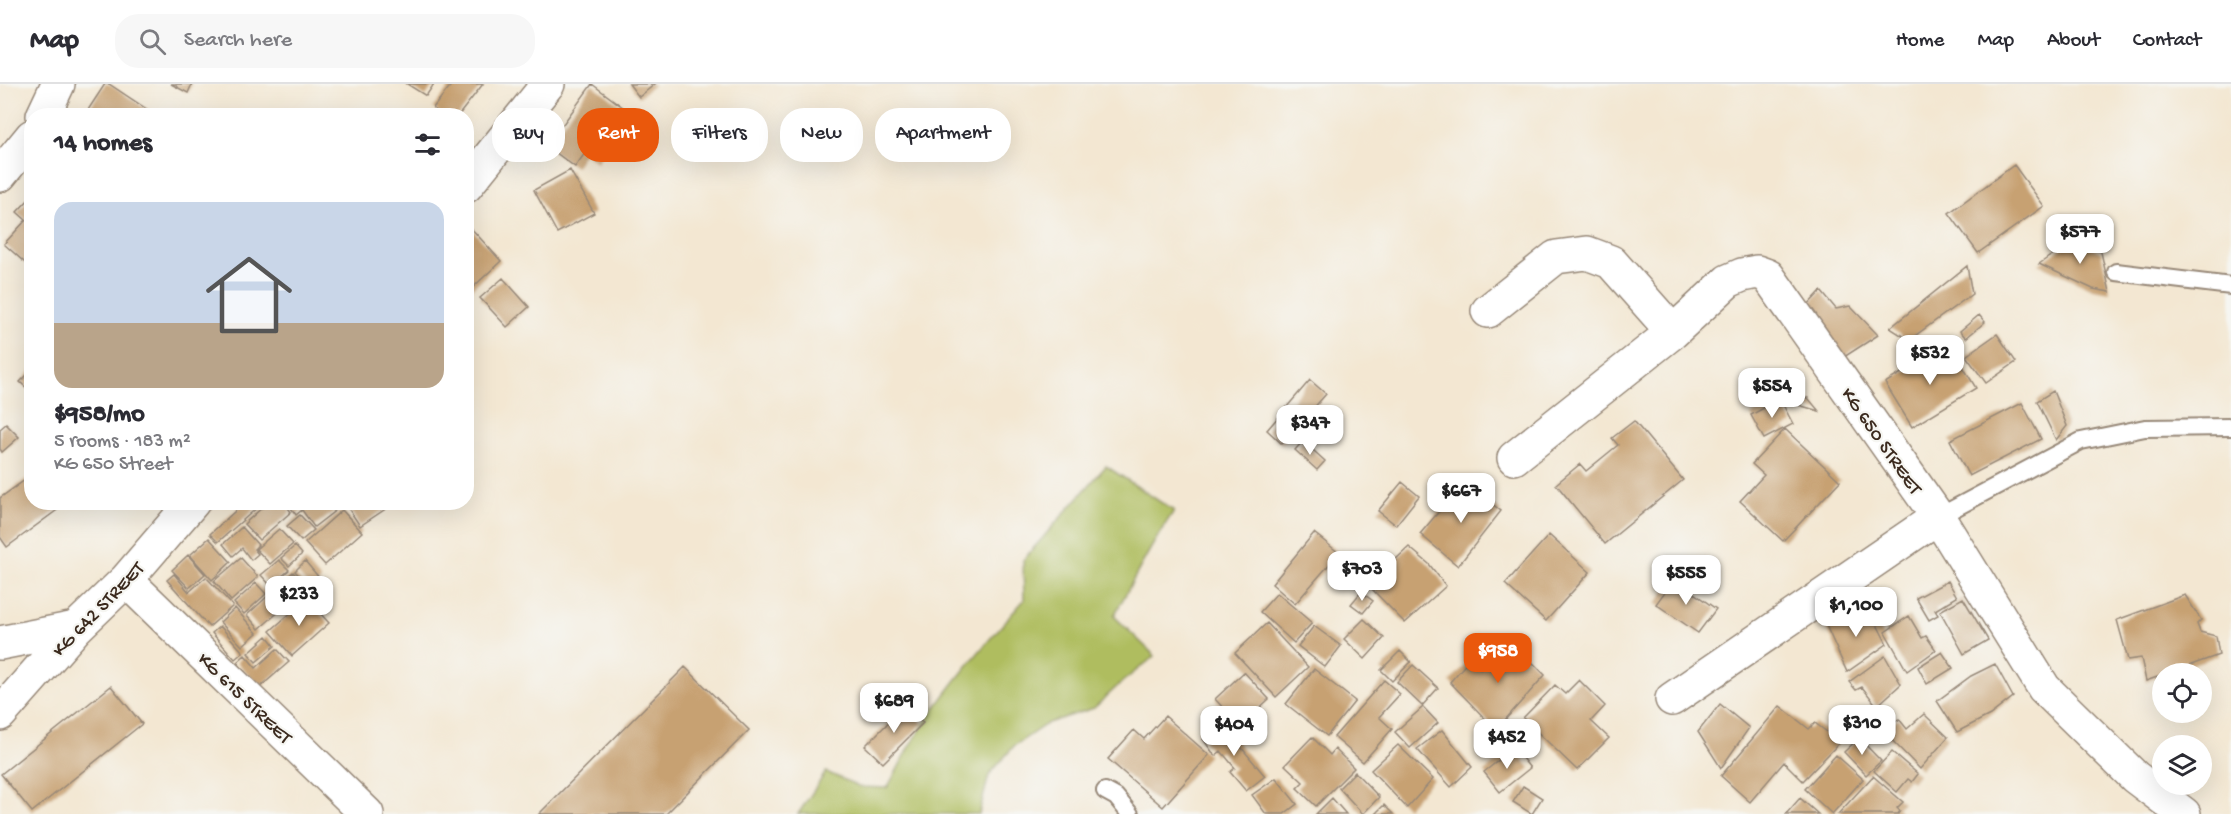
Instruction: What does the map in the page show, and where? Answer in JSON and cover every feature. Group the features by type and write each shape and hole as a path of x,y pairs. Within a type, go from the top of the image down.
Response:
{"street":[{"path":"47,108 58,84"},
{"path":"474,176 548,84"},
{"path":"0,175 24,146"},
{"path":"1488,311 1556,257 1587,253 1611,262 1672,332"},
{"name":"KG 650 STREET","path":"1514,458 1672,332 1728,280 1757,272 1768,276 1938,517 2044,688 2135,777 2184,814"},
{"name":"KG 642 STREET","path":"0,714 76,627 126,580 186,510"},
{"path":"1672,699 1938,517"},
{"name":"KG 615 STREET","path":"126,580 367,814"},
{"path":"0,643 76,627"}],"lane":[{"path":"2116,272 2231,286"},
{"path":"1938,517 2080,441 2145,428 2231,427"},
{"path":"1105,791 1116,797 1130,814"}],"green space":[{"path":"1106,466 1174,511 1150,549 1114,616 1155,656 1094,708 1048,723 1014,746 989,775 979,814 798,814 826,772 861,787 887,788 913,741 941,700 1024,600 1023,560"}],"building":[{"path":"105,84 109,84 145,108 89,108"},
{"path":"171,84 192,84 188,93"},
{"path":"407,84 434,84 426,96"},
{"path":"452,84 483,84 464,108 433,108"},
{"path":"592,84 624,108 577,108 579,162 575,167 565,160 565,121"},
{"path":"629,84 655,84 639,97"},
{"path":"2014,165 2044,206 1978,253 1949,213"},
{"path":"570,170 594,213 557,233 534,190"},
{"path":"24,205 24,218 17,212"},
{"path":"24,222 24,262 4,244"},
{"path":"474,231 501,261 474,286"},
{"path":"2075,239 2101,252 2110,292 2093,289 2039,264"},
{"path":"1967,266 1972,294 1909,340 1890,328"},
{"path":"503,278 529,307 507,327 480,298"},
{"path":"1821,291 1836,309 1850,306 1878,335 1841,359 1805,308"},
{"path":"1979,315 1985,322 1966,338 1960,331"},
{"path":"1997,334 2016,362 1986,383 1966,356"},
{"path":"1949,344 1976,388 1912,427 1885,383"},
{"path":"1310,380 1326,394 1282,444 1267,430"},
{"path":"2053,391 2067,426 2056,440 2037,401"},
{"path":"1808,398 1819,411 1781,400 1781,399"},
{"path":"1780,399 1793,424 1764,439 1751,415"},
{"path":"2022,403 2041,439 1969,476 1950,440"},
{"path":"1634,421 1683,480 1605,544 1556,484 1580,464 1586,471 1618,445 1612,438"},
{"path":"6,424 19,437 2,452 0,429"},
{"path":"1785,429 1840,481 1783,541 1740,501 1764,475 1752,464"},
{"path":"1303,441 1325,461 1317,470 1295,450"},
{"path":"24,481 24,510 57,510 7,547 0,537 0,498"},
{"path":"1402,482 1419,496 1396,525 1378,511"},
{"path":"1464,482 1501,511 1458,566 1420,534"},
{"path":"236,510 254,510 218,542 210,534"},
{"path":"260,510 290,510 291,512 259,540 244,524"},
{"path":"293,510 302,510 296,515"},
{"path":"302,510 336,510 314,527"},
{"path":"342,510 362,532 325,565 305,543"},
{"path":"349,510 384,510 360,526"},
{"path":"300,515 314,530 301,541 287,526"},
{"path":"242,527 258,545 254,549 258,554 251,560 242,548 233,556 223,544"},
{"path":"279,529 293,544 270,564 256,549"},
{"path":"1314,533 1339,553 1295,604 1272,584"},
{"path":"1549,535 1590,572 1546,621 1505,584"},
{"path":"209,538 231,562 212,580 190,555"},
{"path":"295,546 302,554 289,566 281,558"},
{"path":"1409,547 1429,564 1446,586 1405,623 1368,585"},
{"path":"188,555 205,574 189,588 172,570"},
{"path":"241,558 258,577 231,601 214,581"},
{"path":"279,560 289,570 271,586 261,575"},
{"path":"305,561 321,580 311,589 295,571"},
{"path":"293,572 308,590 292,604 276,587"},
{"path":"174,574 189,592 206,577 233,606 209,627 167,580"},
{"path":"1674,579 1716,609 1698,633 1656,604"},
{"path":"1948,581 1957,597 1935,610 1938,615 1929,620 1916,598"},
{"path":"256,583 266,594 244,614 234,603"},
{"path":"1361,592 1373,601 1363,613 1351,604"},
{"path":"1277,593 1312,623 1294,643 1260,612"},
{"path":"270,594 283,608 259,629 247,615"},
{"path":"2185,595 2201,620 2197,624 2200,632 2216,636 2219,655 2197,663 2152,663 2152,679 2146,681 2141,658 2128,660 2117,620"},
{"path":"1963,598 1988,640 1964,654 1940,611"},
{"path":"307,599 329,623 292,656 270,631"},
{"path":"1868,607 1887,644 1847,672 1825,623 1837,616 1841,621"},
{"path":"235,608 257,633 242,646 220,622"},
{"path":"1909,616 1922,638 1926,636 1936,650 1907,671 1885,632"},
{"path":"1364,619 1384,638 1365,659 1344,639"},
{"path":"1267,623 1308,667 1276,697 1235,653"},
{"path":"220,626 243,652 235,659 212,633"},
{"path":"1314,626 1341,646 1325,667 1298,646"},
{"path":"267,636 275,646 256,662 248,653"},
{"path":"1510,640 1545,675 1496,730 1450,682 1469,660 1481,669"},
{"path":"277,649 289,662 259,688 237,662 245,655 256,668"},
{"path":"1400,651 1411,662 1392,681 1381,670"},
{"path":"1942,652 1953,668 1927,684 1918,667"},
{"path":"1885,656 1901,684 1877,706 1862,687 1856,690 1849,682"},
{"path":"1995,664 2013,697 1990,715 1957,732 1937,701 1971,676"},
{"path":"1413,665 1438,688 1422,706 1397,682"},
{"path":"685,667 749,730 666,814 539,814"},
{"path":"1314,669 1355,701 1327,736 1286,704"},
{"path":"1244,672 1269,699 1240,726 1215,699"},
{"path":"1384,680 1400,694 1379,717 1392,729 1363,762 1334,737"},
{"path":"1579,680 1605,706 1591,721 1609,738 1577,770 1523,718 1555,685 1565,694"},
{"path":"111,686 142,724 32,812 1,774"},
{"path":"1720,704 1749,728 1721,768 1698,732"},
{"path":"905,706 923,723 883,763 865,746"},
{"path":"1780,706 1809,729 1815,723 1840,742 1803,781 1784,762 1750,802 1721,776"},
{"path":"1423,707 1438,723 1410,748 1395,732"},
{"path":"1924,714 1948,737 1920,769 1881,729 1899,719 1907,729"},
{"path":"1165,716 1209,755 1163,807 1108,759 1134,730 1144,739"},
{"path":"1221,723 1265,776 1246,791 1230,772 1235,768 1221,751 1215,756 1203,739"},
{"path":"1442,730 1472,767 1451,787 1417,749"},
{"path":"1312,737 1330,755 1335,749 1354,768 1316,806 1297,788 1303,782 1285,765"},
{"path":"1859,738 1881,761 1866,775 1844,752"},
{"path":"1398,745 1433,779 1407,808 1371,770"},
{"path":"1514,748 1530,768 1500,792 1484,772"},
{"path":"1892,752 1918,774 1912,782 1908,779 1897,792 1874,771"},
{"path":"1836,755 1863,779 1832,814 1805,789"},
{"path":"1355,772 1379,797 1363,814 1339,788"},
{"path":"1873,776 1903,802 1897,808 1900,811 1898,814 1838,814"},
{"path":"1276,778 1297,804 1284,814 1266,814 1252,795"},
{"path":"1523,786 1542,798 1532,814 1513,802"},
{"path":"1332,798 1346,814 1316,814"},
{"path":"1800,798 1818,814 1786,814"},
{"path":"1384,805 1393,814 1375,814"}]}
